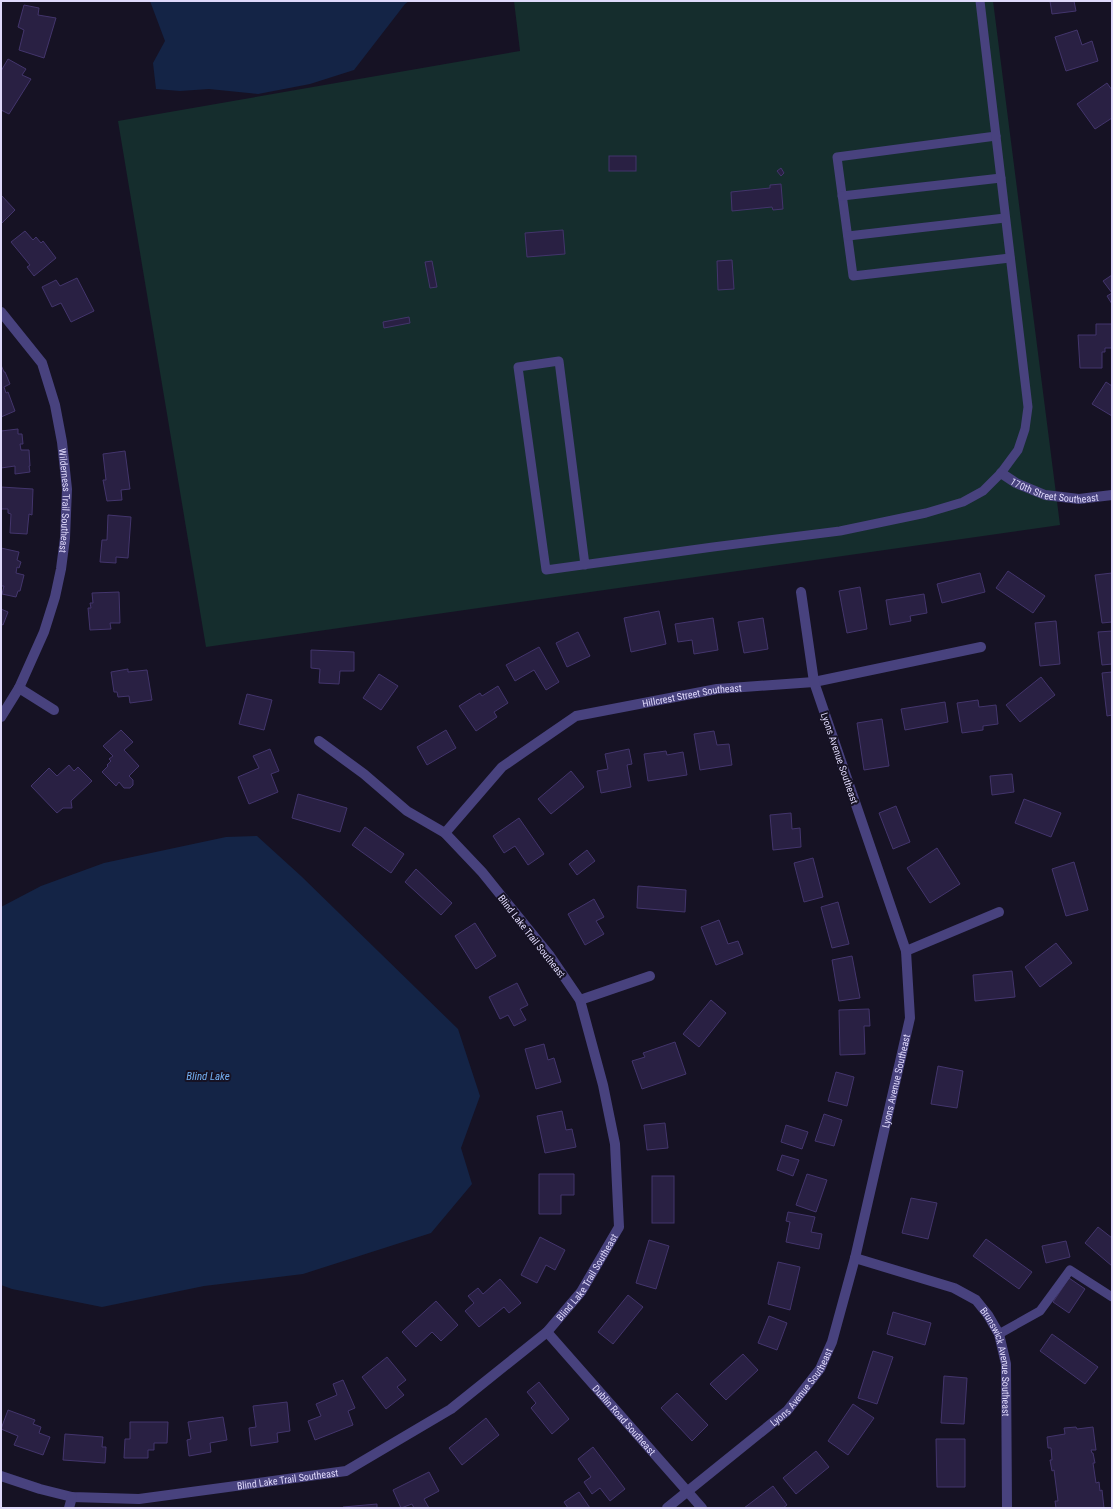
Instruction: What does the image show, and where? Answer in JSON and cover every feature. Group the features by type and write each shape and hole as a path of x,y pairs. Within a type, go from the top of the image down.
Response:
{"street":[{"name":"Wilderness Trail Southeast","path":"1,312 42,363 55,405 62,442 66,489 65,538 61,569 55,597 44,632 20,688 1,717"},
{"name":"170th Street Southeast","path":"1001,473 1016,484 1045,495 1080,500 1112,496"},
{"name":"Lyons Avenue Southeast","path":"667,1508 788,1411 820,1369 832,1342 855,1258 910,1018 906,951 814,682 801,592"},
{"name":"Hillcrest Street Southeast","path":"445,833 502,767 576,716 717,689 814,682 981,647"},
{"path":"20,688 54,710"},
{"name":"Blind Lake Trail Southeast","path":"1,1476 40,1489 72,1497 139,1499 346,1471 451,1410 547,1332 581,1292 619,1226 615,1144 603,1084 580,1000 550,956 482,872 445,833 407,810 364,774 319,741"},
{"path":"906,951 999,912"},
{"path":"580,1000 650,976"},
{"name":"Brunswick Avenue Southeast","path":"855,1258 954,1288 976,1300 988,1315 999,1334 1006,1364 1007,1508"},
{"name":"Dublin Road Southeast","path":"547,1332 702,1508"},
{"path":"70,1508 72,1497"}],"lane":[{"path":"585,565 559,361 518,367 546,570 585,565 840,531 926,514 963,502 983,491 1001,473 1018,450 1025,429 1028,407 980,1"},
{"path":"996,136 837,157 853,276 1010,258"},
{"path":"842,196 1001,178"},
{"path":"848,236 1005,218"},
{"path":"999,1334 1040,1311 1070,1270 1112,1297"}],"green space":[{"path":"514,1 993,1 1060,525 206,647 118,121 520,51"}],"water":[{"path":"150,1 409,1 405,4 354,70 310,84 258,94 209,89 180,91 156,89 153,63 165,41"},
{"name":"Blind Lake","path":"257,836 301,876 458,1029 480,1096 461,1148 472,1184 431,1233 303,1274 204,1286 102,1307 12,1289 1,1285 1,907 41,886 104,863 226,837"}],"building":[{"path":"1050,1 1074,1 1076,11 1052,14"},
{"path":"24,5 39,8 38,15 56,18 44,58 19,50 24,30 18,27"},
{"path":"1077,30 1082,45 1092,41 1098,61 1066,71 1055,37"},
{"path":"8,59 26,69 22,75 31,79 9,114 1,110 1,71"},
{"path":"1107,83 1112,90 1112,118 1095,129 1077,104"},
{"path":"609,156 636,156 636,171 609,171"},
{"path":"781,168 784,173 781,176 777,171"},
{"path":"781,184 783,209 773,210 772,207 732,211 731,192 770,188 770,185"},
{"path":"1,195 15,210 1,224"},
{"path":"563,230 565,254 527,257 525,233"},
{"path":"25,231 33,240 36,237 41,243 43,241 56,258 34,276 27,267 30,265 11,242"},
{"path":"732,260 734,289 718,290 717,261"},
{"path":"432,261 437,287 430,288 425,262"},
{"path":"1112,275 1112,293 1103,281"},
{"path":"77,278 94,311 71,322 61,303 52,307 42,287 56,280 60,286"},
{"path":"1112,293 1112,304 1107,296"},
{"path":"409,317 410,323 384,328 383,322"},
{"path":"1096,324 1112,324 1112,348 1105,348 1105,352 1102,352 1102,368 1080,368 1078,335 1096,335"},
{"path":"1,365 10,384 4,387 6,393 8,392 15,411 1,417"},
{"path":"1106,382 1112,386 1112,416 1092,404"},
{"path":"18,429 18,434 22,434 23,444 20,444 21,450 29,450 30,472 15,474 15,466 1,468 1,431"},
{"path":"125,451 130,489 121,490 122,500 107,501 103,480 106,480 103,454"},
{"path":"1,487 33,489 32,515 29,514 27,534 10,533 11,514 8,513 8,509 1,509"},
{"path":"108,515 131,517 128,558 116,557 116,563 100,562 102,540 107,540"},
{"path":"1,548 19,552 17,560 21,562 19,568 17,567 16,573 24,575 20,591 18,591 16,597 2,594 4,586 1,586"},
{"path":"1008,571 1045,596 1033,613 996,588"},
{"path":"980,573 985,592 942,603 937,584"},
{"path":"1112,573 1112,622 1102,623 1095,575"},
{"path":"860,587 867,629 847,633 839,591"},
{"path":"119,592 120,623 110,623 111,629 90,630 88,608 91,608 90,603 93,603 92,593"},
{"path":"924,594 927,613 910,616 911,621 890,625 886,600"},
{"path":"1,609 8,612 3,625 1,624"},
{"path":"659,611 666,644 631,652 624,618"},
{"path":"713,618 718,650 694,654 692,640 678,642 675,624"},
{"path":"763,618 768,649 744,653 738,622"},
{"path":"1056,621 1060,664 1040,666 1035,623"},
{"path":"1112,631 1112,664 1102,665 1098,632"},
{"path":"578,632 590,656 567,667 556,643"},
{"path":"539,647 559,682 546,690 534,670 515,681 506,665"},
{"path":"311,650 354,652 354,671 340,671 339,684 319,683 320,669 311,668"},
{"path":"128,669 128,672 147,670 152,700 130,703 129,696 118,697 117,692 114,692 111,672"},
{"path":"1112,672 1112,715 1107,716 1102,673"},
{"path":"379,674 398,686 381,710 363,698"},
{"path":"1041,677 1055,695 1020,722 1006,705"},
{"path":"498,686 508,703 494,712 497,717 476,731 459,706 480,693 482,696"},
{"path":"247,694 272,700 264,730 239,724"},
{"path":"978,700 979,707 996,705 998,724 983,726 983,730 962,733 957,703"},
{"path":"945,702 948,722 905,730 901,709"},
{"path":"882,719 889,766 864,770 857,723"},
{"path":"121,730 133,742 124,750 139,766 129,776 133,780 133,785 130,788 124,788 119,782 116,786 102,772 111,761 109,759 113,756 103,746"},
{"path":"446,730 456,748 427,765 417,747"},
{"path":"714,731 717,745 729,744 732,765 700,770 694,734"},
{"path":"270,749 279,771 271,774 278,792 249,804 238,777 259,768 253,756"},
{"path":"629,749 632,764 627,765 631,787 601,793 597,771 608,769 605,754"},
{"path":"666,751 667,755 683,752 687,775 648,781 644,754"},
{"path":"69,765 74,771 78,767 92,781 71,801 72,808 63,808 57,813 31,786 49,768 57,776"},
{"path":"571,771 584,787 551,814 538,799"},
{"path":"1012,774 1014,792 992,795 990,776"},
{"path":"298,794 347,808 340,832 292,818"},
{"path":"1024,799 1061,813 1051,837 1015,823"},
{"path":"896,806 910,842 893,849 879,813"},
{"path":"791,813 792,829 800,828 801,847 773,850 770,815"},
{"path":"519,818 544,854 528,865 515,846 504,853 493,836"},
{"path":"365,827 404,854 391,873 352,845"},
{"path":"937,848 960,884 930,903 907,868"},
{"path":"587,850 595,861 577,875 569,864"},
{"path":"813,858 823,897 804,902 794,863"},
{"path":"1074,862 1088,910 1066,916 1052,869"},
{"path":"416,869 452,903 441,915 405,882"},
{"path":"638,886 686,890 685,912 637,908"},
{"path":"594,899 604,917 596,921 604,934 585,945 568,914"},
{"path":"838,902 849,944 832,948 821,907"},
{"path":"719,920 728,944 738,941 743,954 716,965 701,927"},
{"path":"475,923 496,956 476,969 455,936"},
{"path":"1056,943 1072,963 1040,987 1025,967"},
{"path":"852,956 860,998 839,1001 832,960"},
{"path":"1012,971 1015,997 975,1001 973,975"},
{"path":"517,983 528,1005 520,1009 526,1020 514,1026 508,1015 500,1019 489,997"},
{"path":"711,1000 726,1013 699,1047 683,1034"},
{"path":"869,1009 870,1026 864,1026 865,1054 840,1055 839,1010"},
{"path":"675,1042 686,1074 642,1089 632,1061 645,1057 643,1053"},
{"path":"544,1044 548,1060 554,1058 561,1082 536,1089 525,1049"},
{"path":"938,1066 963,1071 957,1108 931,1104"},
{"path":"836,1072 854,1077 847,1106 828,1101"},
{"path":"562,1111 566,1130 572,1129 576,1147 545,1153 537,1116"},
{"path":"824,1114 842,1120 834,1146 815,1141"},
{"path":"665,1123 668,1148 647,1150 644,1125"},
{"path":"786,1125 808,1132 802,1149 781,1142"},
{"path":"782,1155 799,1160 793,1176 777,1170"},
{"path":"539,1174 574,1174 574,1195 561,1195 561,1214 539,1214"},
{"path":"807,1174 827,1180 816,1212 796,1205"},
{"path":"652,1176 674,1176 674,1223 652,1223"},
{"path":"911,1198 937,1203 928,1239 902,1233"},
{"path":"788,1212 815,1217 811,1232 822,1234 819,1249 786,1242 790,1222 786,1221"},
{"path":"1098,1227 1112,1238 1112,1266 1085,1243"},
{"path":"540,1237 565,1250 555,1270 546,1265 537,1283 521,1275"},
{"path":"986,1239 1032,1272 1019,1289 973,1256"},
{"path":"649,1240 669,1246 656,1289 636,1283"},
{"path":"1066,1241 1070,1257 1046,1263 1042,1246"},
{"path":"778,1262 800,1267 790,1310 768,1304"},
{"path":"1069,1278 1085,1289 1069,1313 1053,1302"},
{"path":"500,1279 521,1303 509,1313 504,1307 479,1327 465,1311 474,1303 468,1296 478,1288 483,1294"},
{"path":"628,1295 643,1307 613,1344 598,1332"},
{"path":"436,1301 458,1325 441,1341 432,1332 416,1347 402,1332"},
{"path":"893,1312 931,1323 925,1345 887,1334"},
{"path":"769,1316 787,1323 777,1350 758,1343"},
{"path":"1052,1334 1098,1367 1085,1384 1040,1351"},
{"path":"873,1351 893,1357 877,1404 858,1398"},
{"path":"743,1354 758,1370 726,1400 710,1384"},
{"path":"387,1357 406,1380 397,1387 404,1395 386,1409 362,1377"},
{"path":"944,1376 967,1378 964,1424 941,1423"},
{"path":"343,1380 355,1408 348,1411 353,1425 315,1440 308,1421 321,1416 316,1404 337,1395 333,1384"},
{"path":"539,1382 569,1419 552,1434 531,1408 536,1403 527,1392"},
{"path":"677,1393 708,1425 692,1441 661,1408"},
{"path":"287,1402 290,1431 277,1433 278,1442 251,1446 249,1428 256,1427 253,1406"},
{"path":"853,1404 874,1418 848,1455 828,1441"},
{"path":"8,1410 35,1420 33,1424 41,1427 39,1433 50,1437 43,1455 14,1445 18,1436 1,1429"},
{"path":"223,1417 227,1440 210,1443 211,1452 189,1456 187,1440 191,1439 188,1422"},
{"path":"486,1418 499,1435 462,1465 449,1448"},
{"path":"130,1422 168,1422 167,1443 154,1443 154,1450 148,1450 148,1458 124,1458 125,1439 130,1439"},
{"path":"1076,1427 1077,1429 1093,1427 1096,1450 1091,1450 1095,1463 1093,1463 1096,1483 1099,1482 1100,1491 1102,1490 1104,1508 1056,1508 1055,1501 1058,1501 1054,1470 1052,1471 1050,1460 1052,1460 1051,1448 1048,1448 1047,1437 1065,1434 1064,1428"},
{"path":"65,1434 103,1437 102,1447 106,1447 105,1463 63,1460"},
{"path":"936,1439 965,1439 965,1487 937,1487"},
{"path":"593,1447 625,1489 610,1501 600,1488 592,1494 584,1482 591,1477 578,1459"},
{"path":"816,1451 829,1467 796,1494 783,1478"},
{"path":"429,1472 439,1491 424,1499 429,1508 414,1508 412,1504 401,1508 393,1490"},
{"path":"773,1486 787,1505 783,1508 744,1508"},
{"path":"579,1492 590,1508 568,1508 564,1502"},
{"path":"377,1504 377,1508 343,1508 343,1507"}]}
